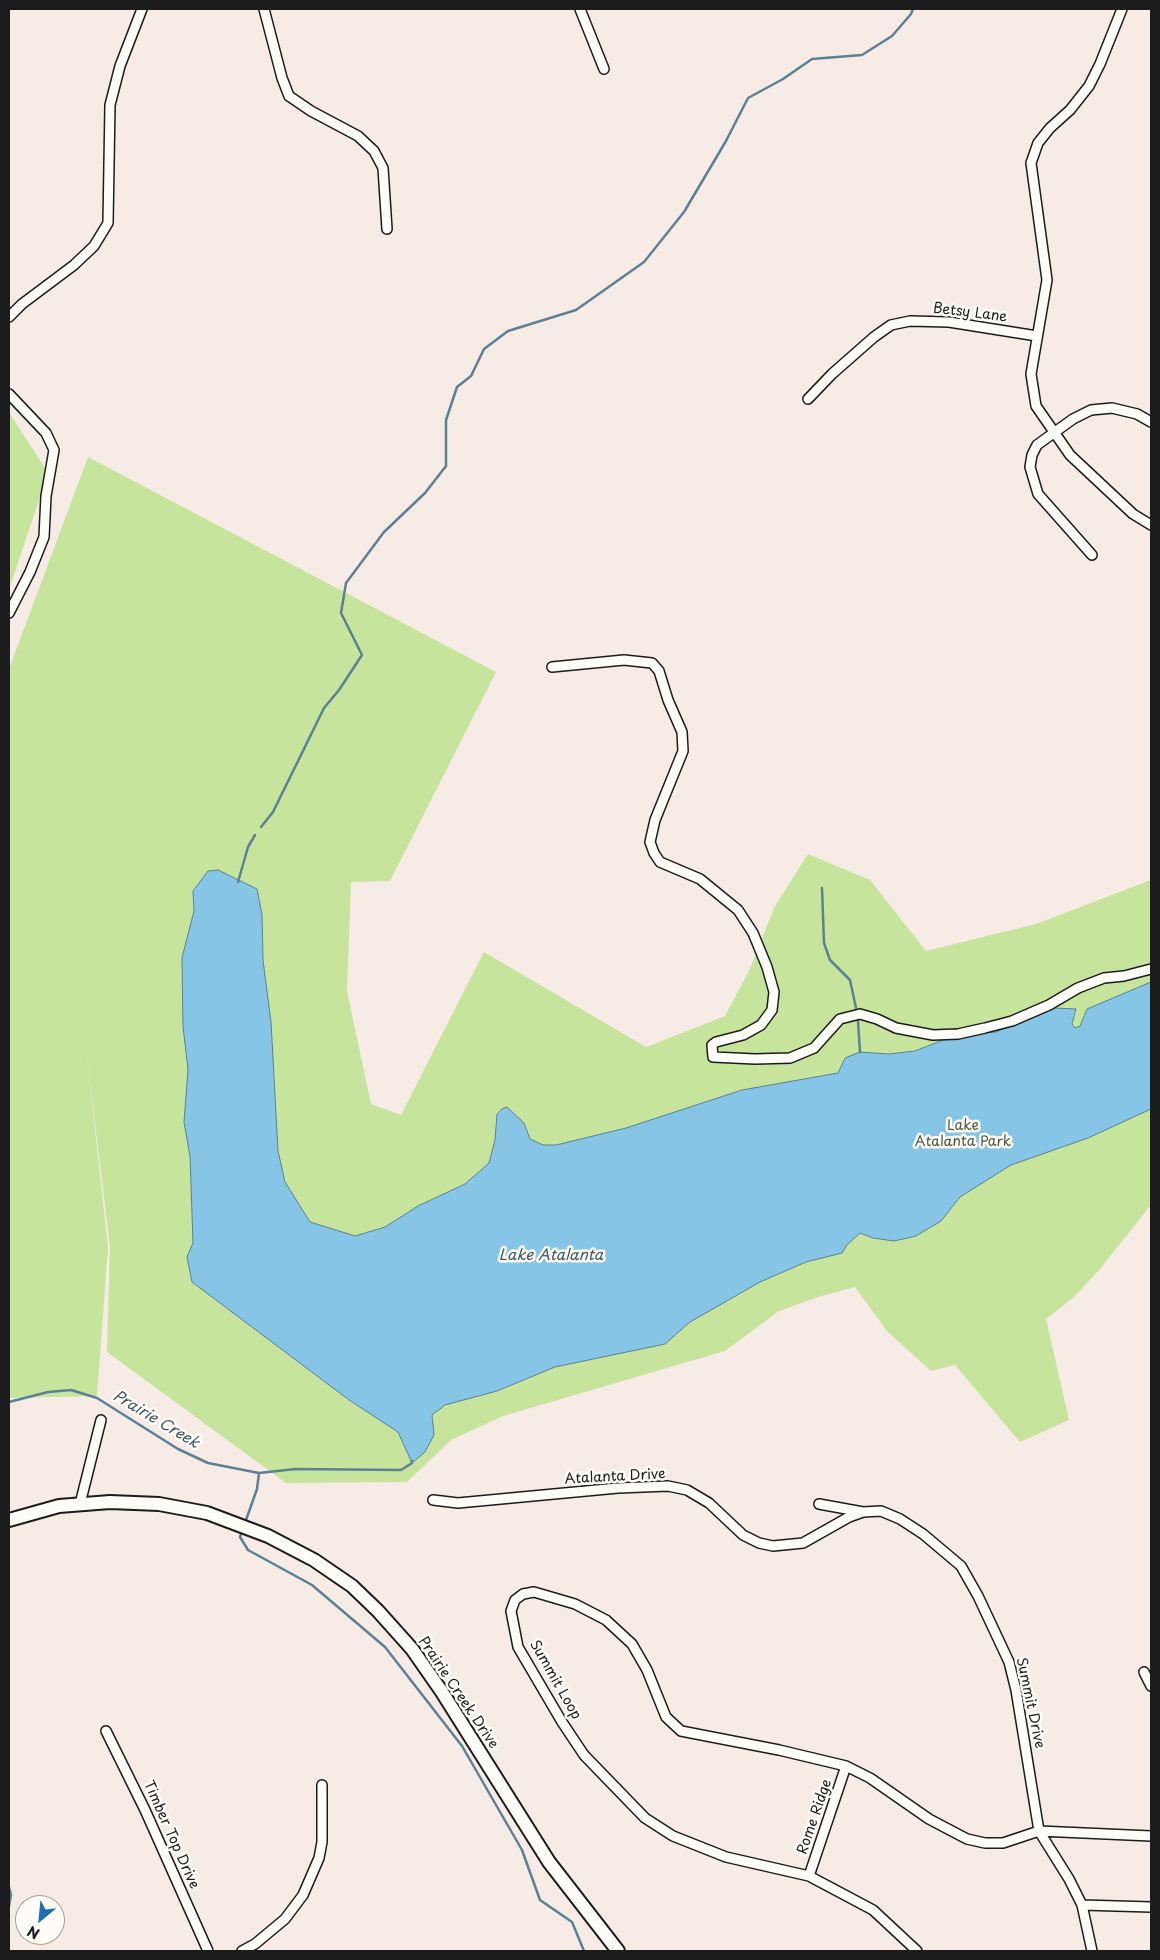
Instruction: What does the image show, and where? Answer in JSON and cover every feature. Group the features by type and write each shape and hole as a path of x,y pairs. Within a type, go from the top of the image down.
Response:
{"main road":[{"name":"Prairie Creek Drive","path":"9,1520 59,1506 110,1502 159,1504 207,1513 268,1536 314,1560 352,1586 378,1611 412,1650 442,1692 549,1862 618,1951"}],"street":[{"path":"9,317 22,304 74,265 94,246 108,223 110,105 120,66 142,9"},
{"path":"264,9 282,78 289,96 311,111 358,136 374,151 383,168 387,229"},
{"path":"580,9 604,69"},
{"path":"1122,9 1089,86 1070,110 1050,128 1038,143 1031,163 1047,280 1031,374 1036,406 1070,455 1133,514 1151,525"},
{"name":"Betsy Lane","path":"808,399 832,374 874,337 891,325 910,321 949,322 1037,336"},
{"path":"9,394 46,433 54,450 46,496 44,537 30,572 9,613"},
{"path":"1092,555 1038,494 1030,467 1032,455 1037,445 1073,419 1091,410 1112,408 1137,414 1151,422"},
{"path":"552,667 624,660 652,663 660,671 668,700 682,732 683,751 654,820 650,842 660,862 700,879 738,910 753,933 767,967 774,992 772,1010 761,1025 743,1035 716,1042 712,1045 713,1057 790,1058 814,1048 840,1019 860,1014 877,1019 896,1028 933,1035 958,1034 986,1028 1021,1017 1049,1005 1078,988 1104,978 1124,976 1151,969"},
{"path":"80,1504 101,1420"},
{"name":"Atalanta Drive","path":"433,1500 458,1503 589,1490 668,1486 687,1490 709,1502 743,1535 759,1543 773,1546 803,1543 849,1517 863,1512"},
{"name":"Summit Drive","path":"819,1504 863,1512 881,1511 923,1534 961,1566 974,1588 1010,1662 1039,1831 1069,1879 1082,1905 1092,1951"},
{"name":"Summit Loop","path":"917,1951 873,1910 809,1876 726,1857 673,1836 645,1818 584,1755 562,1722 518,1647 511,1611 515,1600 523,1594 534,1592 575,1604 606,1620 632,1644 647,1670 666,1716 681,1731 779,1750 846,1766 870,1778 929,1819 967,1839 985,1844 1003,1843 1039,1831"},
{"path":"1144,1672 1151,1686"},
{"name":"Timber Top Drive","path":"106,1731 145,1810 208,1951"},
{"name":"Rome Ridge","path":"809,1876 846,1766"},
{"path":"242,1951 255,1944 285,1918 303,1895 319,1858 322,1842 322,1785"},
{"path":"1039,1831 1151,1836"},
{"path":"1082,1905 1151,1908"}],"green space":[{"path":"9,412 48,473 9,590"},
{"name":"Lake Atalanta Park","path":"88,457 496,672 390,881 351,882 347,991 371,1104 401,1115 484,952 646,1047 725,1016 750,969 774,908 808,854 870,880 926,951 1036,924 1151,880 1151,1205 1100,1269 1074,1297 1046,1319 1069,1420 1020,1442 955,1365 931,1371 887,1331 855,1287 818,1297 779,1311 725,1351 503,1416 451,1440 407,1482 286,1483 107,1352 110,1247 86,1049 108,1247 97,1396 9,1398 9,669"}],"water":[{"name":"Lake Atalanta","path":"218,870 257,889 262,915 263,960 271,1022 278,1151 285,1182 310,1222 355,1236 385,1227 418,1206 465,1184 489,1163 495,1140 497,1114 507,1107 524,1123 530,1139 543,1145 556,1145 626,1128 742,1090 838,1073 845,1058 860,1052 889,1054 915,1051 958,1034 996,1032 1054,1008 1076,1009 1072,1024 1075,1028 1080,1026 1087,1009 1151,982 1151,1109 1088,1138 1011,1165 960,1197 941,1221 916,1236 894,1241 873,1238 860,1233 847,1245 842,1253 806,1262 760,1282 690,1322 665,1344 555,1367 497,1391 445,1405 432,1415 434,1435 425,1452 412,1463 398,1432 349,1400 192,1282 187,1257 193,1243 190,1156 184,1122 188,1069 183,1027 182,958 194,911 193,891 208,871"}],"waterway":[{"path":"261,827 273,812 324,708 339,690 362,655 341,613 346,583 384,532 425,493 446,466 446,420 457,387 471,376 484,349 508,331 576,310 644,262 684,212 726,141 748,98 783,79 812,59 862,55 892,36 913,9"},
{"path":"238,882 248,847 255,835"},
{"path":"822,888 824,943 830,960 850,980 856,1008"},
{"path":"858,1021 860,1052"},
{"name":"Prairie Creek","path":"9,1402 48,1392 71,1390 97,1398 178,1449 208,1463 259,1473 296,1469 401,1470 412,1463 412,1461"},
{"path":"246,1520 257,1489 259,1473"},
{"path":"241,1534 240,1537 248,1550 312,1585 385,1647 462,1746 522,1850 540,1900 572,1922 584,1951"},
{"path":"9,1887 11,1895 9,1906"}]}
